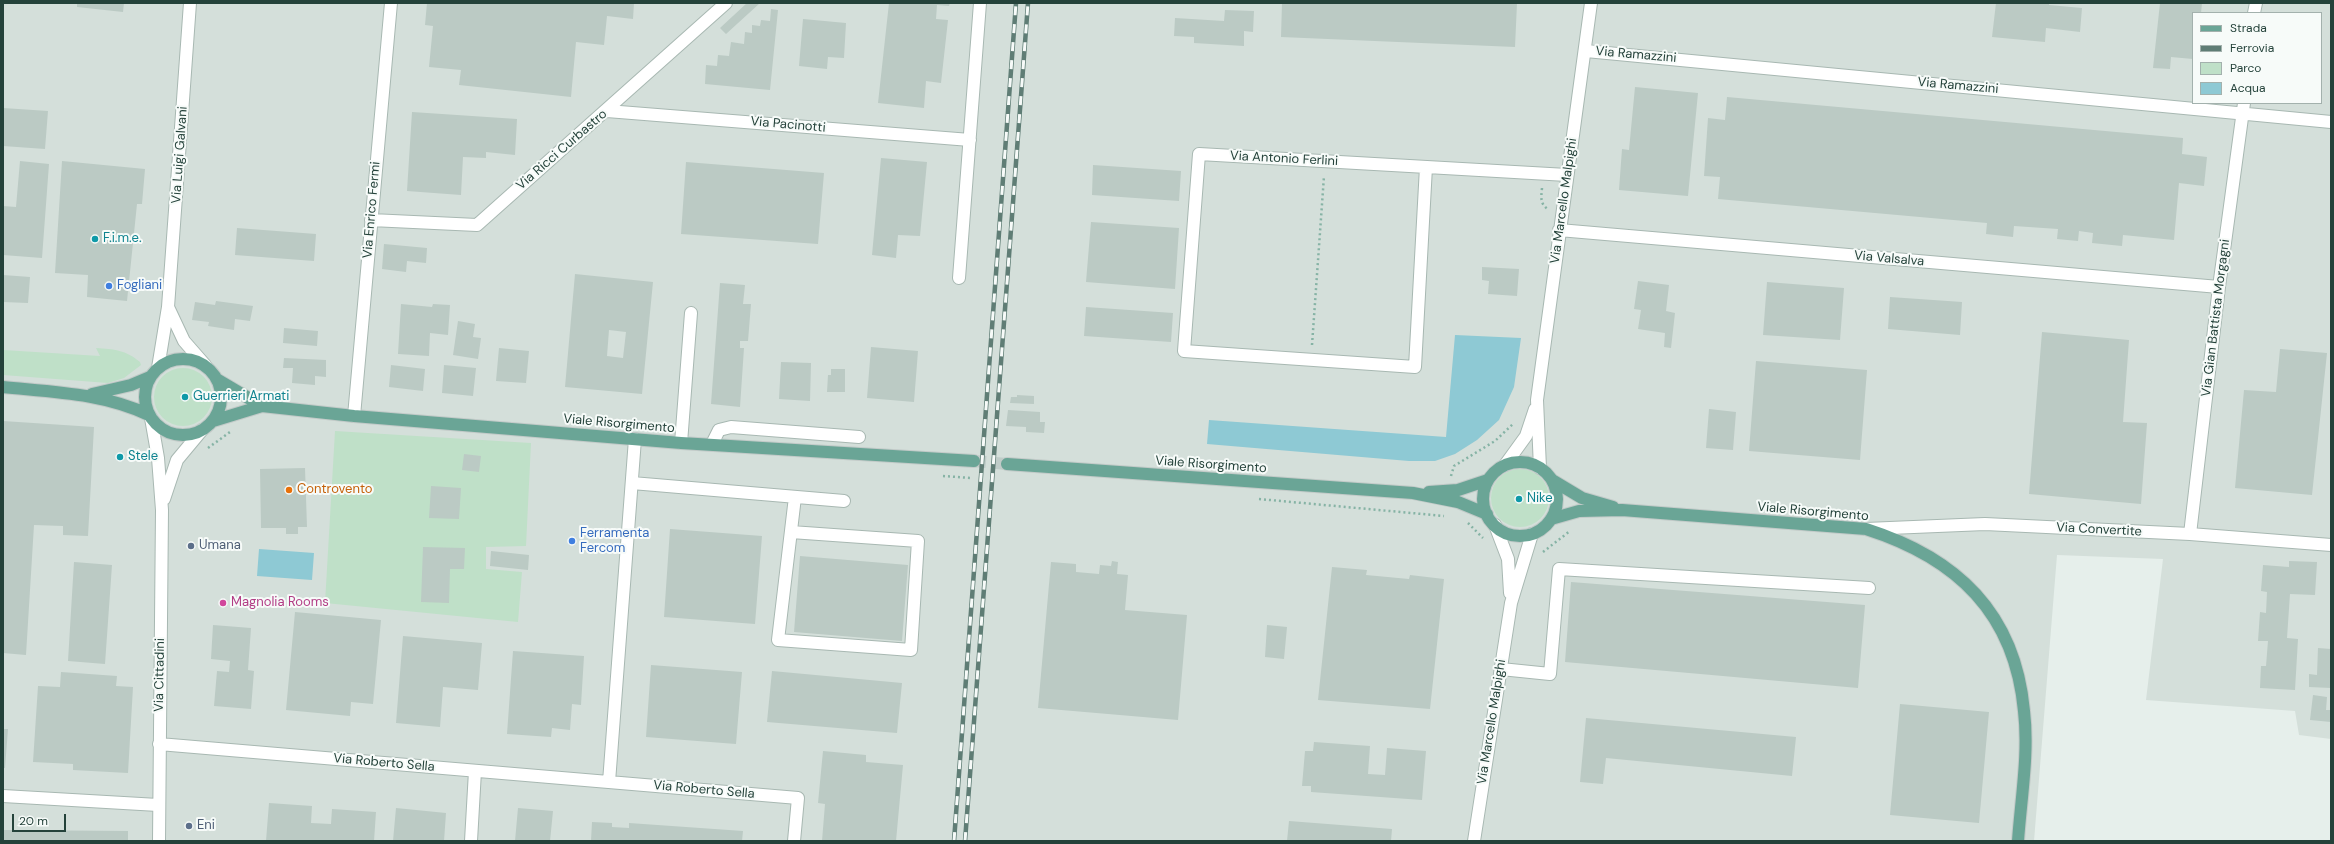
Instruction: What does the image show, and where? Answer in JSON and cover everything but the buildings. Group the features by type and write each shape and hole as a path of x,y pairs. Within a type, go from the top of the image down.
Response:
{"main road":[{"path":"3,387 84,395 131,406 150,416 157,425 174,434 193,434 202,430 213,421 222,401 218,380 205,365 184,358 174,360 131,385 84,395"},
{"path":"150,416 145,393 154,372"},
{"name":"Viale Risorgimento","path":"218,380 262,406"},
{"name":"Viale Risorgimento","path":"213,421 262,406 354,416 681,443 974,461"},
{"name":"Viale Risorgimento","path":"1451,496 1488,480 1496,471 1505,465 1517,462 1529,463 1540,468 1552,480 1582,498 1622,510"},
{"name":"Viale Risorgimento","path":"1007,464 1451,496 1487,514"},
{"path":"1488,480 1484,503 1487,514 1495,525 1512,534 1532,534"},
{"name":"Viale Risorgimento","path":"1532,534 1542,528 1550,519 1557,500 1552,480"},
{"name":"Viale Risorgimento","path":"1550,519 1579,511 1622,510 1866,529 1896,538 1947,568 1980,599 2006,637 2021,681 2026,739 2018,841"}],"street":[{"name":"Via Luigi Galvani","path":"154,372 168,307 190,3"},
{"name":"Via Enrico Fermi","path":"354,416 391,3"},
{"name":"Via Ricci Curbastro","path":"371,220 477,225 726,3"},
{"path":"959,278 980,3"},
{"name":"Via Marcello Malpighi","path":"1505,465 1526,436 1537,400 1559,230 1592,3"},
{"name":"Via Ramazzini","path":"1586,51 2192,104"},
{"name":"Via Ramazzini","path":"2197,104 2243,108 2331,122"},
{"name":"Via Gian Battista Morgagni","path":"2190,534 2219,287 2243,108"},
{"name":"Via Pacinotti","path":"606,111 970,140"},
{"name":"Via Antonio Ferlini","path":"1311,360 1184,351 1199,154 1567,175"},
{"path":"1311,360 1415,368 1426,167"},
{"name":"Via Valsalva","path":"1559,230 2219,287"},
{"name":"Via Luigi Galvani","path":"168,307 184,341 205,365"},
{"path":"681,443 690,312"},
{"name":"Via Marcello Malpighi","path":"1537,400 1540,468"},
{"name":"Via Cittadini","path":"150,416 156,445 162,510 158,805 159,841"},
{"path":"712,444 719,430 731,427 859,437"},
{"name":"Via Cittadini","path":"162,510 168,484 177,460 202,430"},
{"path":"609,782 635,439"},
{"path":"632,483 844,501"},
{"path":"791,532 918,541 911,650 778,640 795,497"},
{"name":"Via Convertite","path":"1866,529 1985,524 2190,534 2331,544"},
{"name":"Via Marcello Malpighi","path":"1495,525 1508,559 1511,603"},
{"name":"Via Marcello Malpighi","path":"1474,841 1511,603 1522,561 1532,534"},
{"path":"1501,669 1550,674 1559,569 1869,588"},
{"name":"Via Roberto Sella","path":"159,744 798,798 794,841"},
{"path":"471,841 475,770"},
{"path":"3,796 158,805"}],"path":[{"path":"1311,360 1325,161"},
{"path":"1544,174 1541,201 1543,206 1552,215"},
{"path":"1255,498 1450,517 1451,471 1454,466 1495,440 1515,421"},
{"path":"205,449 215,444 236,427"},
{"path":"1464,518 1485,540"},
{"path":"1522,561 1532,563 1552,543 1575,529"}],"shaded area":[{"path":"3,3 2331,3 2331,739 2299,735 2295,711 2146,700 2163,559 2057,555 2034,841 3,841"}],"green space":[{"path":"96,348 125,353 135,358 141,365 124,378 108,383 3,375 3,350 100,356"},
{"path":"183,368 199,373 207,381 212,397 207,413 199,421 183,426 167,421 159,413 154,397 159,381 167,373"},
{"path":"335,431 531,443 526,546 486,547 486,569 522,572 518,622 325,603"},
{"path":"1514,469 1526,469 1541,477 1549,492 1549,504 1541,519 1526,527 1514,527 1499,519 1491,504 1491,492 1499,477"}],"water":[{"path":"1455,335 1521,338 1514,387 1499,420 1477,440 1455,454 1435,461 1409,461 1207,444 1209,420 1446,437"},
{"path":"259,549 314,553 312,580 257,576"}],"tunnel":[{"path":"974,461 1007,464"}],"railway":[{"path":"954,841 1016,3"},
{"path":"965,841 1028,3"}],"place":[{"name":"F.i.m.e.","path":"95,239"},
{"name":"Fogliani","path":"109,286"},
{"name":"Guerrieri Armati","path":"185,397"},
{"name":"Stele","path":"120,457"},
{"name":"Controvento","path":"289,490"},
{"name":"Nike","path":"1519,499"},
{"name":"Ferramenta Fercom","path":"572,541"},
{"name":"Umana","path":"191,546"},
{"name":"Magnolia Rooms","path":"223,603"},
{"name":"Eni","path":"189,826"}]}
